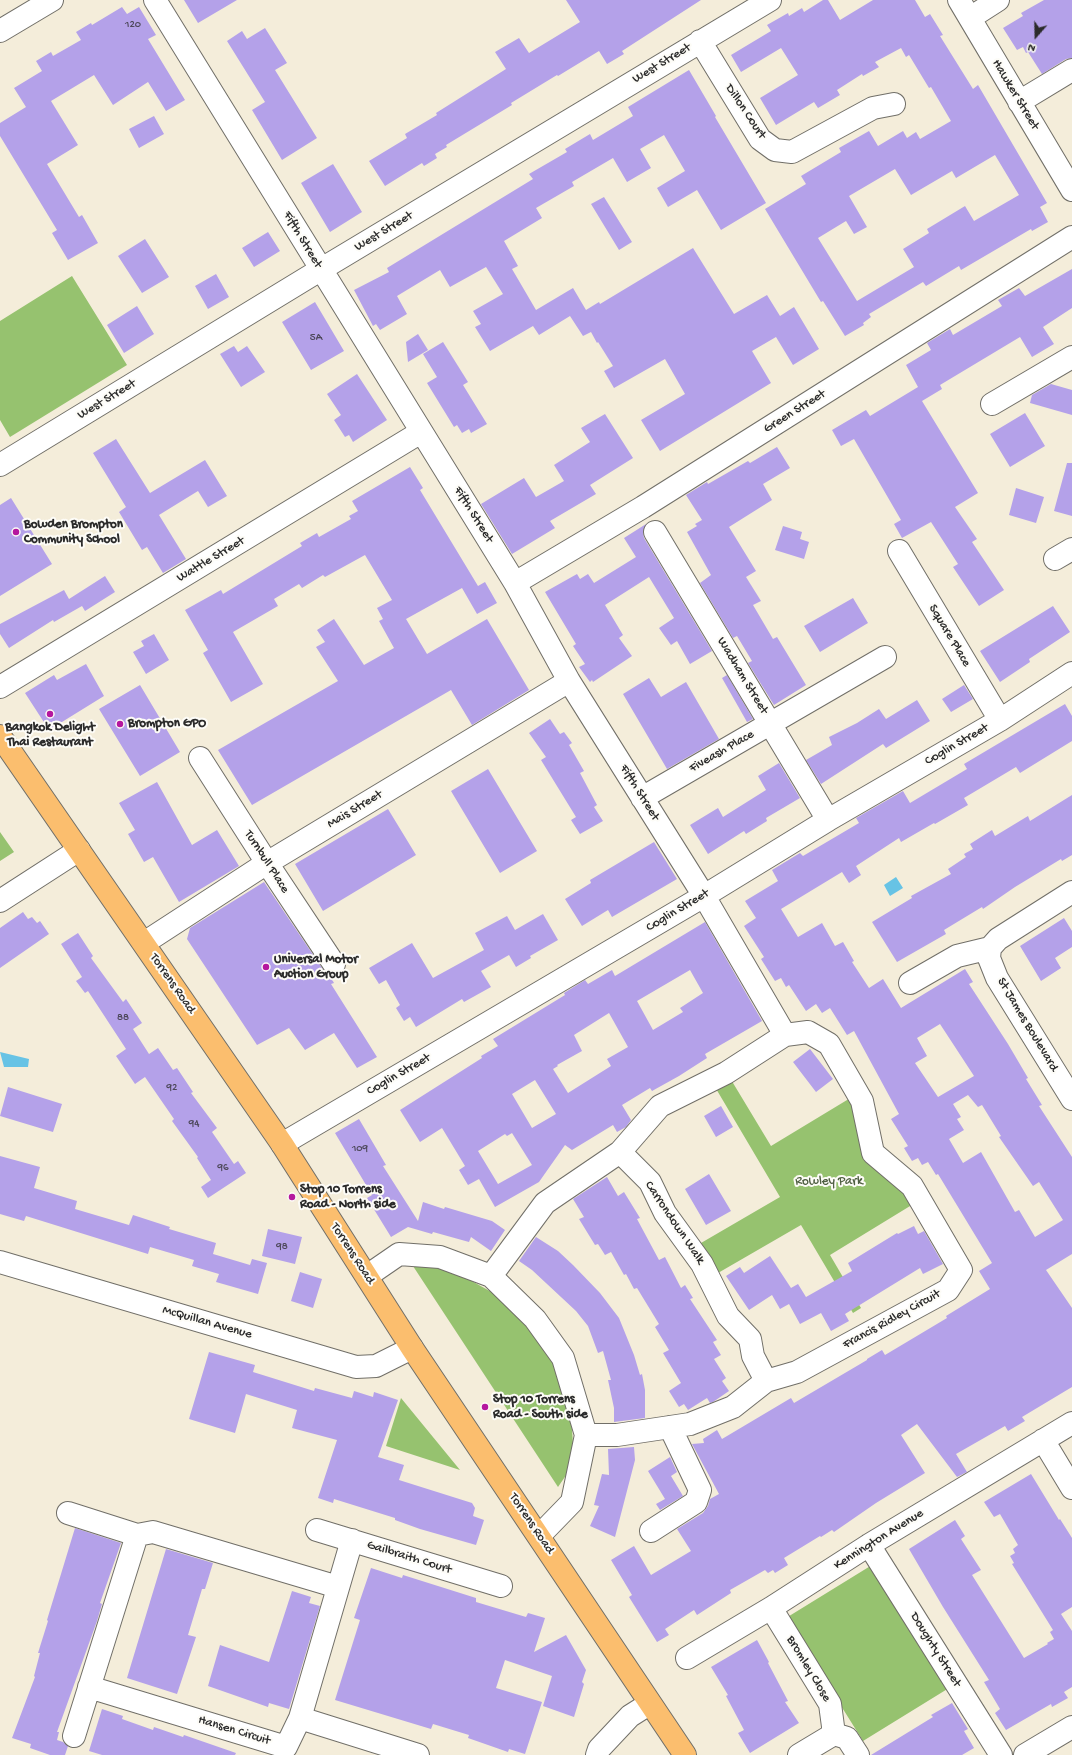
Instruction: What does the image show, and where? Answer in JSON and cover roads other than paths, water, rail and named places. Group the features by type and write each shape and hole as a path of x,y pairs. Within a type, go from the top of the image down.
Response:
{"main road":[{"name":"Torrens Road","path":"0,736 282,1144 412,1348 539,1536 649,1704 685,1755"}],"street":[{"path":"0,30 52,0"},
{"name":"Fifth Street","path":"155,0 320,270 515,583 569,681 704,896 785,1035"},
{"name":"West Street","path":"0,465 320,270 770,0"},
{"path":"964,9 998,0"},
{"name":"Hawker Street","path":"964,9 1072,190"},
{"name":"Dillon Court","path":"700,41 760,139 775,150 792,152 873,108 894,104"},
{"path":"1019,102 1072,70"},
{"name":"Green Street","path":"515,583 643,507 1072,237"},
{"path":"992,404 1072,357"},
{"name":"Wattle Street","path":"0,687 421,432"},
{"name":"Wadham Street","path":"655,532 828,820"},
{"name":"Square Place","path":"899,551 1000,720"},
{"name":"Fiveash Place","path":"642,798 885,657"},
{"name":"Coglin Street","path":"282,1144 704,896 828,820 1000,720 1072,673"},
{"name":"Mais Street","path":"144,943 267,863 569,681"},
{"name":"Turnbull Place","path":"200,758 334,964"},
{"path":"0,901 79,850"},
{"path":"910,983 957,956 990,948 998,939 1072,892"},
{"name":"St James Boulevard","path":"990,948 989,958 997,978 1072,1099"},
{"name":"Francis Ridley Circuit","path":"491,1276 545,1203 620,1152 660,1106 726,1074 785,1035 808,1032 829,1044 862,1101 873,1153 912,1186 961,1270 948,1290 797,1372 766,1381 733,1407 690,1424 617,1435 586,1435"},
{"name":"Carrondown Walk","path":"620,1152 650,1182 665,1213 702,1264 728,1316 750,1339 753,1356 766,1381"},
{"path":"367,1276 399,1254 440,1257 491,1276 535,1319 563,1358 586,1435 572,1502 539,1536"},
{"name":"McQuillan Avenue","path":"0,1262 356,1367 376,1366 412,1348"},
{"name":"Kennington Avenue","path":"687,1658 771,1608 869,1545 1072,1423"},
{"path":"651,1531 696,1502 700,1490 670,1427"},
{"path":"1044,1440 1072,1488"},
{"path":"68,1513 138,1535 153,1532 338,1587"},
{"name":"Gailbraith Court","path":"317,1530 501,1586"},
{"path":"74,1736 138,1535"},
{"name":"Hansen Circuit","path":"90,1687 286,1746 300,1718 352,1540"},
{"name":"Doughty Street","path":"869,1545 1001,1755"},
{"name":"Bromley Close","path":"771,1608 830,1704 834,1734"},
{"path":"597,1755 599,1749 630,1716 649,1704"},
{"path":"300,1718 418,1755"},
{"path":"1025,1755 1072,1727"},
{"path":"799,1755 834,1734 847,1738 858,1755"}],"water":[{"path":"896,877 903,888 890,896 884,885"},
{"path":"0,1052 29,1059 28,1067 4,1067"}],"place":[{"name":"Bowden Brompton Community School","path":"16,532"},
{"name":"Bangkok Delight Thai Restaurant","path":"50,714"},
{"name":"Brompton GPO","path":"120,724"},
{"name":"Universal Motor Auction Group","path":"266,967"},
{"name":"Stop 10 Torrens Road - North side","path":"292,1197"},
{"name":"Stop 10 Torrens Road - South side","path":"485,1407"}],"park label":[{"name":"Rowley Park","path":"829,1182"}]}
